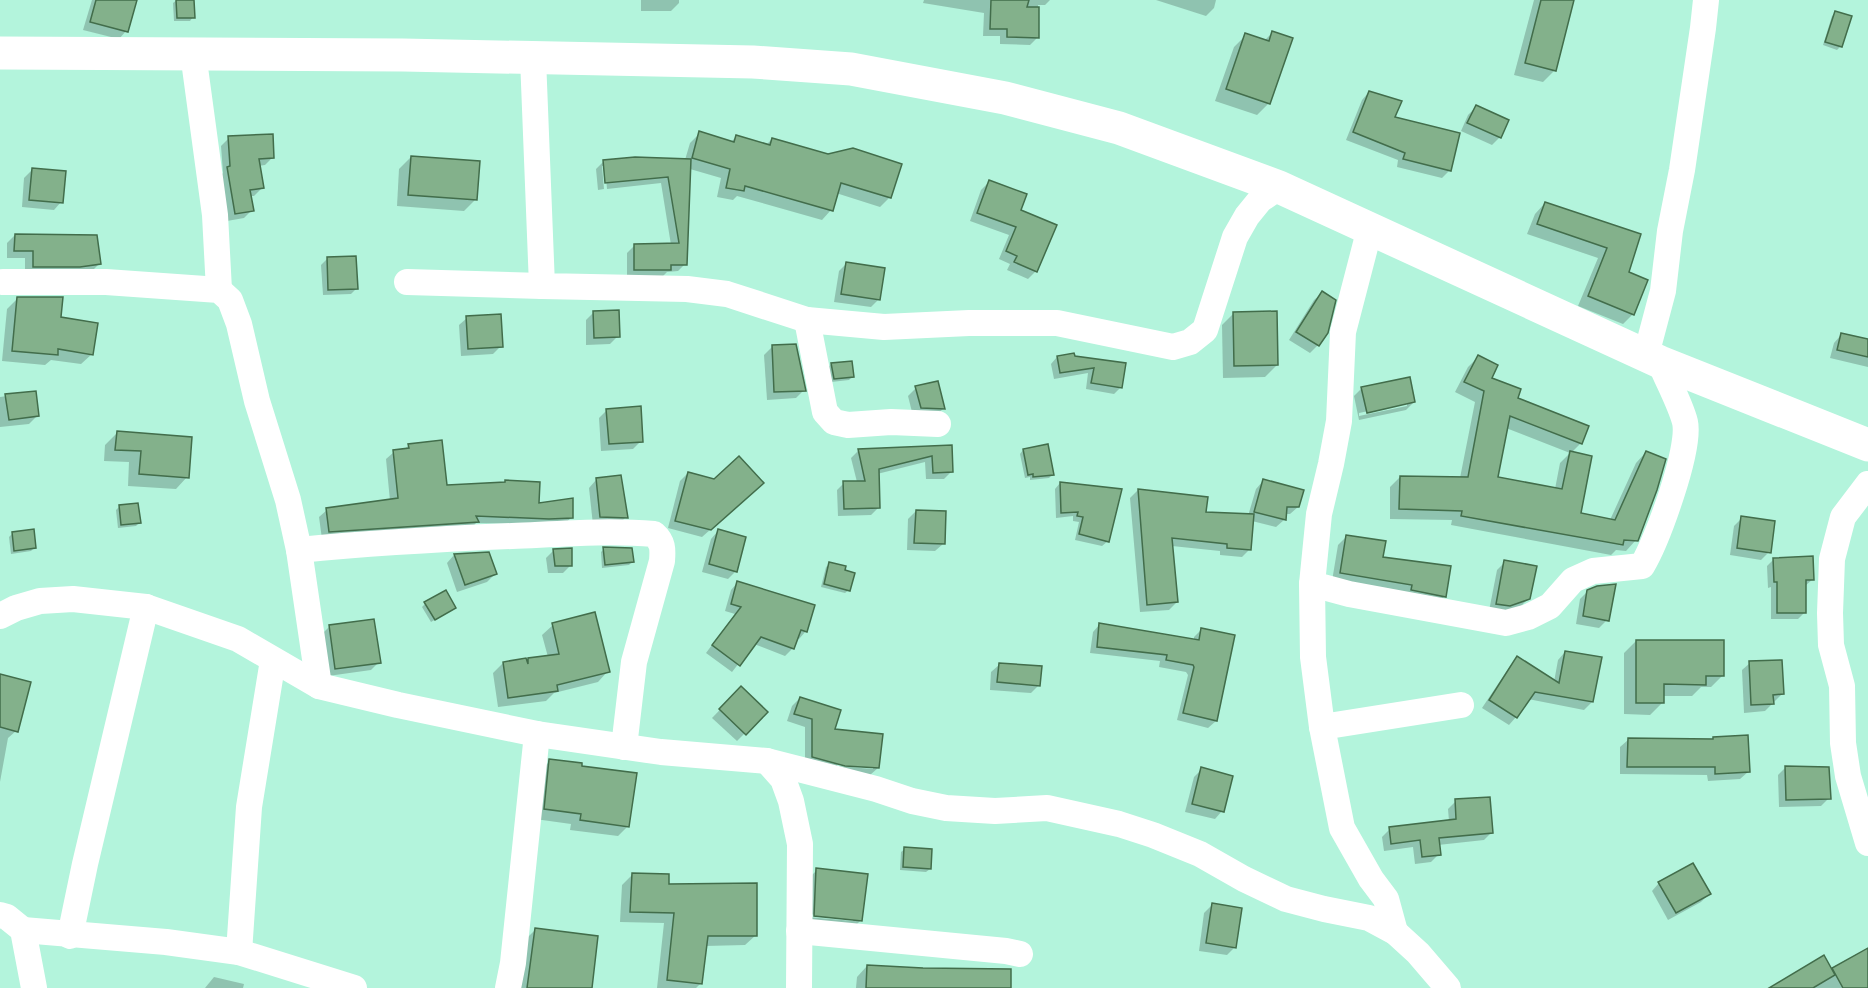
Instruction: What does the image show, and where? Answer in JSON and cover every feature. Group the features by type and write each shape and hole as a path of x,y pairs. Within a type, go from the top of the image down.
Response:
{"main road":[{"path":"0,53 193,53 753,62 851,69 1005,98 1119,128 1279,187 1653,359 1868,445"}],"street":[{"path":"1311,584 1349,594 1506,623 1528,617 1550,606 1573,580 1593,571 1642,566 1651,551 1682,459 1686,433 1684,420 1653,359 1670,231 1682,170 1706,0"},
{"path":"193,53 215,215 219,290"},
{"path":"533,58 542,286"},
{"path":"407,282 687,289 727,294 807,320 884,327 969,323 1057,323 1173,347 1190,342 1205,330 1235,237 1247,216 1260,200 1279,187"},
{"path":"1370,228 1343,332 1339,421 1319,514 1311,584 1313,657 1322,727 1342,828 1371,879 1386,899 1395,932"},
{"path":"3,282 106,282 219,290 230,300 239,324 257,401 288,500 299,550 319,686"},
{"path":"807,320 825,412 834,422 848,425 891,422 938,424"},
{"path":"1868,484 1843,517 1832,559 1830,613 1831,645 1842,686 1843,743 1848,776 1868,843"},
{"path":"299,550 464,538 588,533 654,534 661,540 662,561 634,662 624,747"},
{"path":"0,616 16,608 40,601 73,599 146,607 238,639 319,686 537,734 662,752 767,760 912,801 946,808 995,810 1047,808 1119,824 1200,854 1286,899 1369,918 1395,932 1418,953 1448,988"},
{"path":"70,936 146,607"},
{"path":"239,952 249,807 273,660"},
{"path":"1322,727 1461,705"},
{"path":"508,988 513,963 537,734"},
{"path":"767,760 783,779 791,801 800,844 799,988"},
{"path":"0,915 7,917 23,930 70,936 166,942 239,952 354,988"},
{"path":"23,930 34,988"},
{"path":"799,930 1020,954"}],"building":[{"path":"96,0 137,0 128,32 90,22"},
{"path":"176,0 194,0 195,18 177,18"},
{"path":"991,0 1029,0 1027,7 1039,7 1039,38 1007,37 1007,29 990,29"},
{"path":"1541,0 1574,0 1556,71 1525,63"},
{"path":"1835,11 1852,16 1842,47 1825,42"},
{"path":"1272,31 1293,38 1270,104 1226,89 1245,33 1269,41"},
{"path":"1369,91 1402,101 1395,117 1460,133 1451,171 1403,159 1405,153 1353,132"},
{"path":"1476,105 1509,120 1501,138 1467,123"},
{"path":"699,131 734,142 736,135 770,145 772,138 828,154 853,148 902,164 891,198 841,183 833,211 745,186 744,191 726,188 730,169 692,158"},
{"path":"273,134 274,158 259,159 264,188 250,190 254,211 235,214 227,167 230,166 228,136"},
{"path":"411,156 480,161 477,200 408,195"},
{"path":"635,157 691,159 687,265 671,265 671,270 634,270 634,244 679,243 668,177 605,183 603,160"},
{"path":"32,168 66,171 63,203 29,200"},
{"path":"989,180 1027,194 1021,210 1057,225 1037,272 1014,262 1017,256 1006,251 1016,227 977,213"},
{"path":"1545,202 1641,234 1629,272 1648,280 1634,315 1588,296 1607,248 1537,224"},
{"path":"15,234 97,235 101,264 80,267 33,267 33,251 14,251"},
{"path":"356,256 358,289 328,290 327,257"},
{"path":"846,262 885,268 880,300 841,294"},
{"path":"1322,291 1336,300 1328,333 1319,346 1296,332"},
{"path":"17,297 63,297 61,317 98,323 93,355 58,349 58,355 12,351"},
{"path":"619,310 620,337 594,338 593,311"},
{"path":"1277,311 1278,365 1234,366 1233,312"},
{"path":"501,314 503,347 468,349 466,316"},
{"path":"1841,333 1868,339 1868,357 1837,350"},
{"path":"796,344 806,391 774,392 772,345"},
{"path":"1074,353 1075,356 1126,363 1122,388 1091,383 1094,368 1060,373 1057,356"},
{"path":"1478,355 1498,365 1492,378 1521,389 1518,398 1589,426 1582,444 1510,416 1498,477 1562,489 1570,451 1592,456 1581,513 1615,520 1646,451 1666,459 1638,541 1624,540 1623,545 1461,516 1462,511 1399,509 1400,476 1468,477 1484,391 1464,382"},
{"path":"852,361 854,377 834,379 831,363"},
{"path":"1410,377 1415,402 1367,413 1361,387"},
{"path":"938,381 945,409 921,408 915,386"},
{"path":"36,391 39,416 9,420 5,394"},
{"path":"641,406 643,442 609,444 606,409"},
{"path":"117,431 192,437 189,478 139,474 141,451 115,450"},
{"path":"442,440 447,485 505,482 505,480 540,482 539,503 573,498 573,518 476,516 479,522 329,532 326,508 398,498 393,450 409,448 408,444"},
{"path":"1048,444 1054,475 1033,477 1033,474 1028,475 1023,449"},
{"path":"952,445 953,472 933,473 932,456 879,469 880,508 844,509 843,481 865,481 858,449"},
{"path":"739,456 764,483 711,530 675,521 688,472 714,479"},
{"path":"621,475 628,518 600,517 596,478"},
{"path":"1263,479 1304,490 1299,507 1287,507 1286,520 1254,512"},
{"path":"1060,482 1122,489 1109,542 1079,534 1083,517 1077,516 1078,512 1061,513"},
{"path":"1138,489 1208,497 1206,512 1254,514 1251,550 1227,548 1227,544 1172,538 1178,602 1147,605"},
{"path":"138,503 141,523 121,525 119,505"},
{"path":"916,510 946,511 945,544 914,543"},
{"path":"1741,516 1775,521 1771,553 1737,548"},
{"path":"34,529 36,548 14,551 12,532"},
{"path":"718,529 746,537 737,572 709,564"},
{"path":"1346,535 1386,541 1383,557 1451,566 1446,597 1411,590 1412,585 1340,573"},
{"path":"603,547 632,548 634,562 605,565"},
{"path":"572,548 572,566 555,566 553,549"},
{"path":"489,552 497,574 465,585 454,554"},
{"path":"1813,556 1814,580 1806,580 1806,613 1777,613 1777,582 1774,582 1773,558"},
{"path":"1504,560 1537,566 1530,599 1510,606 1496,604"},
{"path":"829,562 846,566 845,570 855,573 850,591 824,584"},
{"path":"737,581 815,605 807,632 801,630 794,649 761,637 740,666 712,645 741,607 731,604"},
{"path":"1616,584 1609,621 1583,616 1587,590 1597,586"},
{"path":"446,590 456,608 435,620 424,602"},
{"path":"595,612 610,672 557,685 558,691 508,698 503,662 526,658 528,664 528,658 559,654 552,623"},
{"path":"374,619 381,663 335,669 329,625"},
{"path":"1099,623 1199,640 1201,628 1235,635 1217,721 1183,713 1193,665 1166,660 1167,655 1097,647"},
{"path":"1636,640 1724,640 1724,676 1706,676 1706,685 1664,684 1664,703 1636,703"},
{"path":"1565,651 1602,657 1593,702 1535,692 1517,718 1489,700 1517,656 1559,683"},
{"path":"1782,660 1784,694 1773,695 1774,704 1751,705 1749,661"},
{"path":"999,663 1042,666 1040,686 997,682"},
{"path":"0,674 31,682 18,732 0,727"},
{"path":"741,686 768,712 746,735 719,709"},
{"path":"800,697 841,710 835,729 883,734 879,768 845,766 812,757 812,719 794,714"},
{"path":"1748,735 1750,772 1715,774 1715,767 1627,767 1628,738 1713,739 1713,737"},
{"path":"549,759 637,773 629,827 580,820 581,814 544,809"},
{"path":"1785,766 1829,767 1831,799 1786,800"},
{"path":"1201,767 1233,776 1224,812 1192,804"},
{"path":"1490,797 1493,833 1439,838 1441,855 1422,857 1420,840 1391,844 1389,827 1456,819 1455,799"},
{"path":"904,847 932,849 931,869 903,867"},
{"path":"1693,863 1711,894 1676,913 1658,882"},
{"path":"816,868 868,874 862,921 814,916"},
{"path":"632,873 669,874 669,884 757,883 757,936 708,936 702,984 667,980 674,913 630,912"},
{"path":"1212,903 1242,908 1236,948 1206,943"},
{"path":"535,928 598,936 592,988 527,988"},
{"path":"1868,948 1868,988 1843,988 1832,968"},
{"path":"1824,955 1835,975 1813,988 1769,988"},
{"path":"867,965 1011,969 1011,988 866,988"}]}
